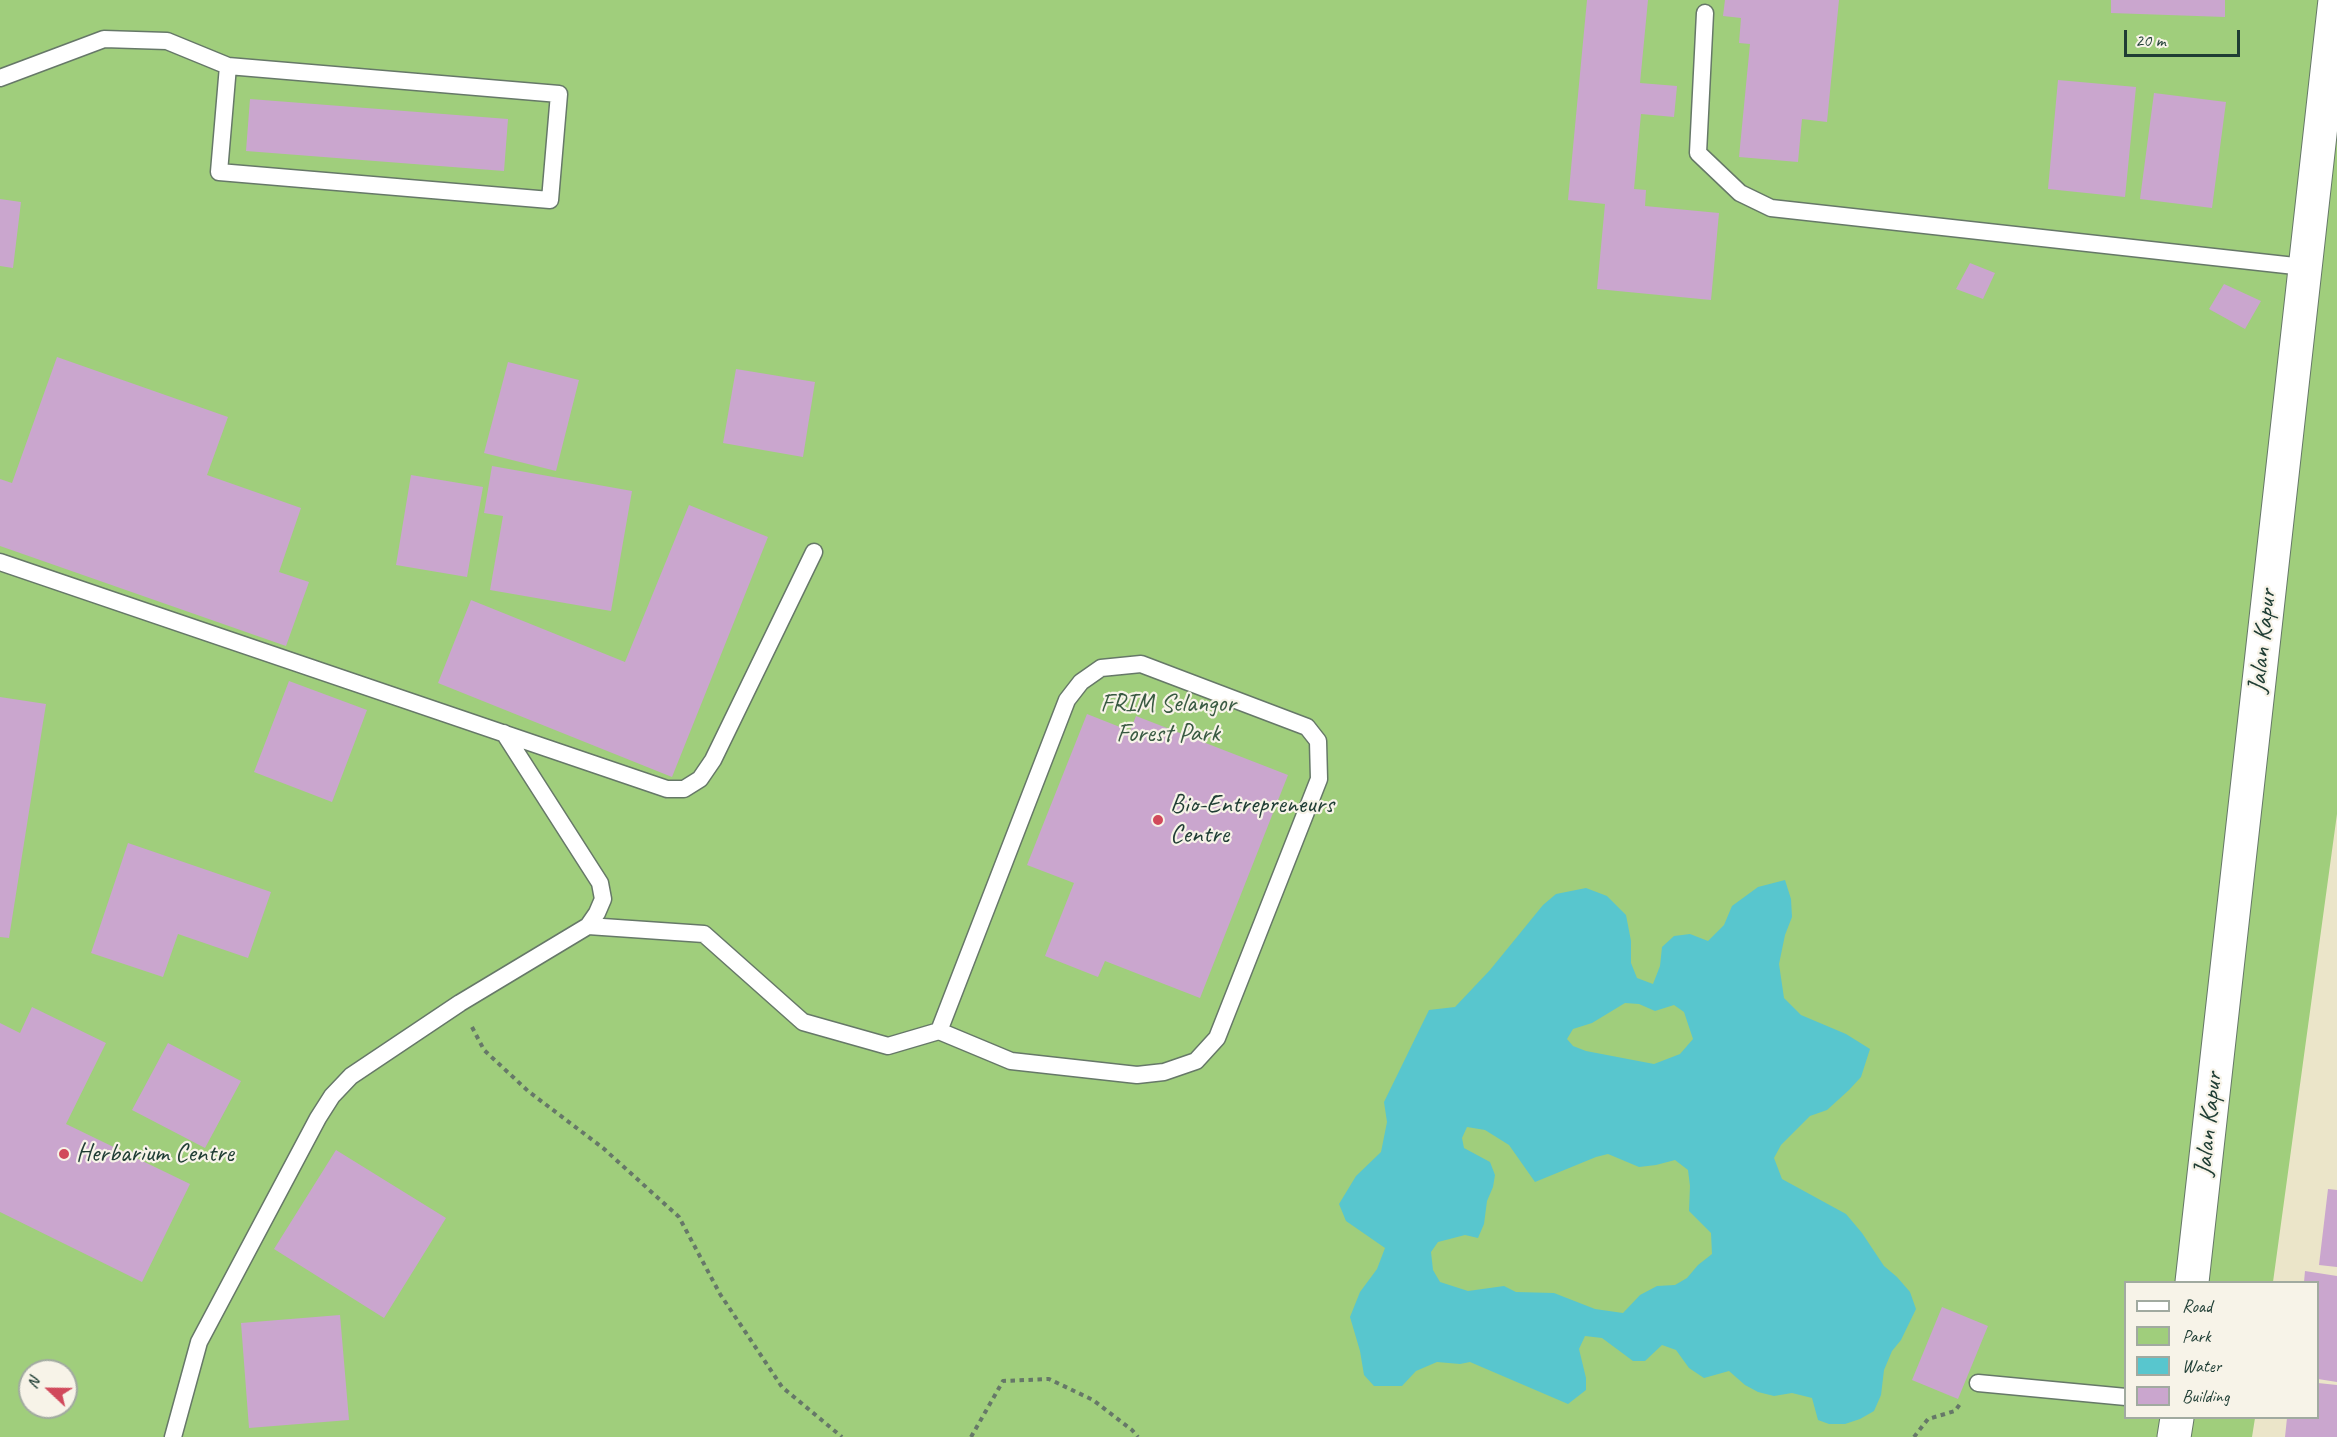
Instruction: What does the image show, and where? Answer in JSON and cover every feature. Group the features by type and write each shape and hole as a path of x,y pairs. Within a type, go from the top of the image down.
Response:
{"street":[{"name":"Jalan Kapur","path":"2192,1281 2335,0"},
{"path":"2174,1437 2177,1419"}],"lane":[{"path":"1705,13 1698,153 1740,193 1771,208 2304,267"},
{"path":"0,78 104,39 167,41 228,66 560,94 550,200 219,172 228,66"},
{"path":"0,562 667,789 684,789 700,779 713,760 814,552"},
{"path":"588,926 704,934 803,1022 888,1046 939,1030 1011,1061 1137,1075 1164,1072 1196,1061 1217,1038 1319,779 1318,741 1307,727 1141,664 1101,668 1081,682 1067,700 939,1030"},
{"path":"173,1437 199,1342 318,1118 332,1096 351,1076 460,1003 588,926 597,913 603,899 600,883 504,733"},
{"path":"1978,1383 2124,1396"}],"path":[{"path":"460,1003 484,1050 528,1091 603,1148 679,1217 720,1294 782,1387 843,1437"},
{"path":"971,1437 1003,1381 1049,1379 1093,1400 1138,1437"},
{"path":"1914,1437 1928,1419 1955,1411 1978,1383"}],"green space":[{"name":"FRIM Selangor Forest Park","path":"0,0 2337,0 2337,814 2273,1281 2124,1281 2124,1419 2255,1419 2252,1437 0,1437"}],"water":[{"path":"1785,880 1791,899 1792,917 1785,935 1779,964 1784,998 1801,1015 1846,1034 1870,1049 1861,1077 1827,1110 1810,1116 1781,1145 1774,1158 1782,1179 1846,1214 1884,1266 1910,1292 1916,1309 1884,1370 1881,1395 1874,1411 1845,1424 1829,1424 1818,1420 1812,1398 1792,1393 1774,1396 1758,1392 1745,1385 1729,1371 1704,1378 1689,1368 1676,1350 1662,1345 1645,1361 1633,1361 1602,1338 1585,1336 1579,1349 1586,1378 1586,1390 1568,1404 1470,1362 1460,1364 1437,1362 1416,1371 1402,1386 1374,1386 1364,1375 1350,1317 1360,1292 1377,1269 1385,1248 1346,1221 1339,1204 1356,1176 1381,1152 1387,1122 1384,1102 1429,1010 1455,1007 1490,970 1543,905 1556,894 1586,888 1607,896 1626,915 1631,941 1631,963 1637,978 1653,984 1660,966 1662,947 1674,936 1690,934 1708,941 1724,925 1732,906 1758,887","holes":["1625,1003 1639,1004 1655,1011 1674,1005 1684,1012 1693,1039 1680,1054 1654,1064 1586,1051 1573,1046 1567,1039 1573,1029 1592,1023","1467,1127 1485,1130 1509,1145 1535,1182 1608,1154 1639,1167 1675,1160 1688,1170 1689,1211 1711,1233 1712,1254 1687,1278 1675,1285 1657,1286 1640,1295 1623,1313 1595,1309 1554,1293 1516,1292 1504,1286 1468,1291 1440,1282 1433,1270 1431,1252 1438,1242 1465,1235 1478,1238 1484,1224 1487,1201 1493,1187 1495,1175 1490,1162 1464,1148 1462,1138"]}],"building":[{"path":"1587,0 1648,0 1640,83 1677,86 1674,117 1641,114 1634,189 1646,190 1645,206 1719,213 1711,300 1597,289 1605,204 1568,200"},
{"path":"1725,0 1839,0 1827,122 1802,119 1798,162 1739,157 1750,44 1739,43 1741,18 1723,16"},
{"path":"2111,0 2225,0 2225,17 2111,13"},
{"path":"2058,80 2136,87 2125,197 2048,189"},
{"path":"2154,93 2226,102 2212,208 2140,199"},
{"path":"250,99 508,119 504,171 246,151"},
{"path":"0,199 21,202 13,268 0,266"},
{"path":"1970,263 1995,273 1983,299 1956,289"},
{"path":"2224,284 2261,301 2245,329 2209,309"},
{"path":"57,357 228,417 207,475 301,508 279,572 309,582 286,646 0,546 0,479 12,483"},
{"path":"508,362 579,380 556,471 484,453"},
{"path":"736,369 815,382 803,457 723,443"},
{"path":"492,466 632,491 611,611 490,590 503,516 484,513"},
{"path":"411,475 483,487 467,577 396,565"},
{"path":"689,505 768,537 672,777 438,683 471,600 625,662"},
{"path":"289,681 367,710 332,802 254,772"},
{"path":"0,697 46,704 9,938 0,937"},
{"name":"Bio-Entrepreneurs Centre","path":"1087,714 1130,731 1136,716 1288,775 1200,998 1105,961 1098,977 1045,956 1074,883 1027,865"},
{"path":"128,843 271,892 248,958 178,934 163,977 91,953"},
{"name":"Herbarium Centre","path":"32,1007 106,1043 66,1124 190,1184 142,1282 0,1212 0,1023 20,1033"},
{"path":"168,1043 241,1081 205,1148 132,1110"},
{"path":"336,1150 446,1218 384,1318 274,1249"},
{"path":"2328,1189 2337,1190 2337,1267 2319,1265"},
{"path":"2305,1271 2337,1276 2337,1382 2319,1379 2319,1281 2304,1281"},
{"path":"1942,1307 1988,1326 1958,1399 1912,1380"},
{"path":"340,1315 349,1420 249,1428 241,1323"},
{"path":"2319,1383 2337,1385 2337,1437 2285,1437 2287,1419 2319,1419"}],"place":[{"name":"Bio-Entrepreneurs Centre","path":"1158,820"},
{"name":"Herbarium Centre","path":"64,1154"}]}
